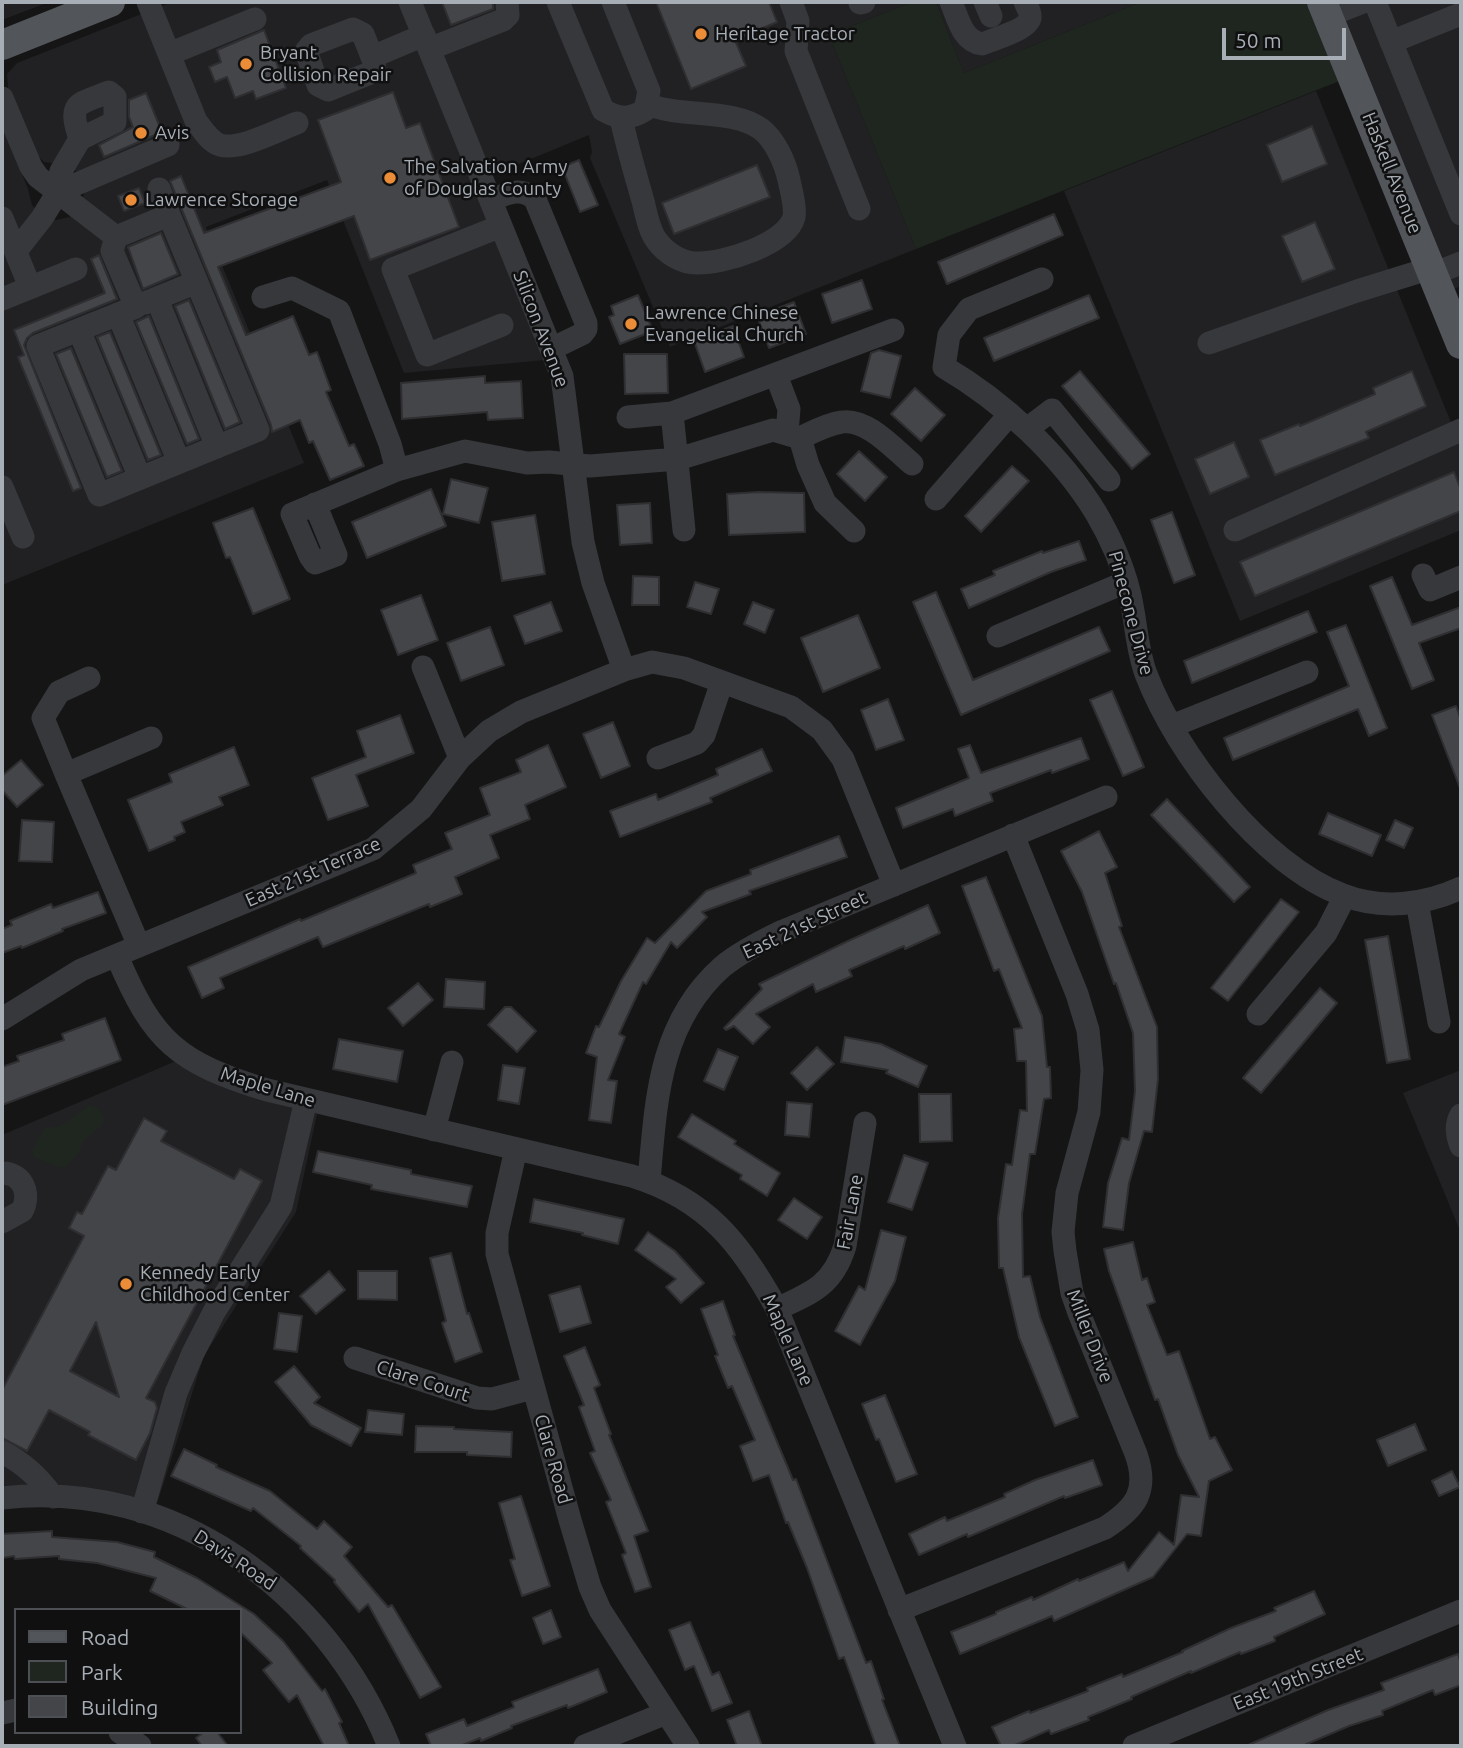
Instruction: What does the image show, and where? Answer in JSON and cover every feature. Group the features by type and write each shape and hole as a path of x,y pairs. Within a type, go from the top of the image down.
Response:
{"main road":[{"path":"2,45 61,11 110,2"},
{"name":"Haskell Avenue","path":"1324,9 1461,344"}],"street":[{"path":"148,2 196,121 208,137 222,146 240,145 297,123"},
{"name":"Silicon Avenue","path":"410,2 564,385 583,542 593,583 624,670"},
{"path":"372,57 503,20 508,15 507,2"},
{"path":"558,2 603,110 621,118 634,117 645,110 649,91 613,2"},
{"path":"791,2 798,21 796,51 859,209"},
{"path":"951,2 964,33 975,43 982,44 1023,27 1030,14 1025,2"},
{"path":"1324,9 1363,2"},
{"path":"1374,2 1460,208"},
{"path":"1391,42 1461,14"},
{"path":"169,54 255,19"},
{"path":"2,98 30,167 38,177 116,236"},
{"path":"621,118 655,239 673,257 697,264 726,259 762,247 787,230 794,216 788,172 777,148 760,129 736,119 663,111 647,104"},
{"path":"16,251 58,192 61,171 80,139"},
{"path":"58,192 168,145"},
{"path":"159,190 170,215 258,430 99,495 38,346 197,282"},
{"path":"491,200 520,191 535,199 586,323 582,334 551,349"},
{"path":"116,236 170,215"},
{"path":"2,218 30,287"},
{"path":"501,226 393,269 427,355 502,325"},
{"path":"116,236 112,251 137,307 217,447"},
{"path":"1209,343 1357,291 1461,263"},
{"path":"2,299 76,269"},
{"name":"Pinecone Drive","path":"1042,279 969,309 948,335 944,367 981,391 1018,422 1049,452 1095,512 1112,542 1126,582 1146,674 1172,726 1199,769 1235,814 1274,852 1298,872 1321,886 1345,896 1393,904 1417,902 1461,888"},
{"path":"263,297 292,288 340,311 390,444 397,470"},
{"path":"137,307 178,462"},
{"path":"79,330 140,478"},
{"path":"628,417 672,413 893,330"},
{"path":"776,375 789,409 793,435 825,503 854,531"},
{"path":"936,499 1018,422 1052,410 1109,480"},
{"path":"672,413 684,530"},
{"path":"315,504 397,470 465,451 527,463 590,466 678,459 774,430 793,435 850,421 870,430 912,464"},
{"path":"1235,530 1461,430"},
{"path":"2,487 23,537"},
{"path":"1423,575 1430,590 1461,577"},
{"path":"998,636 1126,582"},
{"name":"East 21st Terrace","path":"2,1018 81,971 373,849 421,809 460,758 489,731 521,712 624,670 652,662 669,664 792,707 822,730 843,759 894,885"},
{"path":"423,667 460,758"},
{"path":"1172,726 1307,672"},
{"path":"89,678 59,692 43,718 139,946"},
{"path":"658,758 697,743 704,735 722,682"},
{"path":"66,774 151,738"},
{"name":"East 21st Street","path":"649,1181 661,1072 676,1031 709,980 723,966 758,943 1106,797"},
{"name":"Miller Drive","path":"900,1610 1105,1528 1123,1516 1134,1504 1142,1480 1136,1454 1072,1293 1065,1251 1063,1233 1067,1193 1089,1112 1092,1070 1088,1030 1077,994 1013,835"},
{"path":"1258,1014 1326,933 1345,896"},
{"path":"1417,902 1439,1022"},
{"name":"Maple Lane","path":"117,956 135,998 160,1035 179,1052 222,1075 306,1100 649,1181 683,1199 719,1226 754,1267 777,1309 956,1746"},
{"path":"434,1130 452,1062"},
{"path":"142,1512 176,1393 192,1353 281,1206 306,1100"},
{"path":"1461,1115 1457,1135 1461,1146"},
{"name":"Fair Lane","path":"777,1309 817,1289 830,1278 840,1263 864,1123"},
{"name":"Clare Road","path":"516,1149 497,1233 497,1254 590,1587 612,1631 688,1746"},
{"path":"2,1173 15,1176 22,1182 27,1197 22,1211 2,1222"},
{"name":"Clare Court","path":"355,1359 477,1398 492,1399 533,1388"},
{"path":"2,1452 27,1466 53,1497"},
{"name":"Davis Road","path":"2,1498 53,1497 97,1502 171,1522 220,1545 276,1585 321,1631 347,1665 378,1719 388,1746"},
{"name":"East 19th Street","path":"1134,1746 1173,1739 1461,1612"},
{"path":"585,1746 666,1713"},
{"path":"123,1734 140,1746"}],"shaded area":[{"path":"2,2 49,2 2,20"},
{"path":"172,2 400,2 545,360 404,373 327,180 206,227 304,463 2,585 2,124 32,205 39,213 56,220 70,217 81,205 86,186 78,172 59,164 44,162 36,154 8,87 7,74 17,63"},
{"path":"421,2 912,2 829,35 916,249 670,347 590,158 592,152 589,135 492,175"},
{"path":"936,2 1141,2 964,73"},
{"path":"1335,2 1461,2 1461,286 1452,290"},
{"path":"1316,91 1461,447 1461,530 1240,621 1064,191"},
{"name":"Kennedy Early Childhood Center","path":"176,1061 274,1103 317,1114 296,1212 204,1356 156,1507 2,1489 2,1135"},
{"path":"1461,1070 1461,1233 1403,1093"}],"green space":[{"path":"912,2 936,2 964,73 1141,2 1310,2 1342,80 916,249 829,35"},
{"path":"90,1105 100,1111 104,1123 83,1141 79,1152 66,1167 61,1168 34,1157 32,1151 45,1128 61,1126"}],"building":[{"path":"442,2 493,2 493,9 451,25"},
{"name":"Heritage Tractor","path":"656,2 769,2 777,22 735,40 746,66 691,89"},
{"name":"Bryant Collision Repair","path":"264,30 286,88 256,99 253,91 235,98 227,77 215,82 209,67 221,62 217,50"},
{"path":"393,92 406,128 420,123 459,227 370,260 354,216 218,267 246,335 293,316 309,355 317,352 331,390 326,392 349,446 354,444 364,466 330,480 313,441 309,443 300,420 272,432 170,181 181,176 204,233 341,182 318,120"},
{"name":"Avis","path":"146,93 162,132 104,157 99,145 133,127 129,117 129,100"},
{"path":"1312,126 1327,164 1282,182 1267,145"},
{"path":"579,160 598,205 580,212 562,167"},
{"path":"757,165 770,197 674,234 662,203"},
{"name":"Lawrence Storage","path":"139,188 145,203 124,211 118,196"},
{"path":"1054,214 1063,235 947,284 938,262"},
{"path":"1315,222 1335,269 1302,282 1282,236"},
{"path":"161,233 178,274 143,289 128,247"},
{"path":"99,255 117,299 33,333 24,345 81,488 73,491 18,357 24,355 14,330 105,293 91,259"},
{"path":"862,280 872,309 832,323 822,294"},
{"name":"Lawrence Chinese Evangelical Church","path":"638,295 653,331 620,344 609,317 614,315 611,306"},
{"path":"1089,295 1099,318 994,361 984,338"},
{"path":"189,300 240,422 225,429 175,306"},
{"path":"794,302 806,334 769,348 757,316"},
{"path":"149,316 199,439 187,444 136,322"},
{"path":"733,326 744,357 705,372 694,341"},
{"path":"110,332 161,455 148,460 97,337"},
{"path":"71,348 122,471 107,477 56,354"},
{"path":"879,350 901,356 890,398 861,391 871,353"},
{"path":"624,354 667,354 668,393 625,394"},
{"path":"1080,371 1150,454 1132,469 1062,386"},
{"path":"1412,371 1426,406 1366,432 1369,438 1275,475 1260,440 1375,394 1373,388"},
{"path":"485,376 485,383 521,381 523,418 488,420 487,412 402,419 401,383"},
{"path":"915,388 945,415 921,441 891,414"},
{"path":"1234,442 1249,477 1210,494 1195,459"},
{"path":"859,451 887,477 865,501 837,474"},
{"path":"1012,466 1029,481 981,532 965,516"},
{"path":"1454,472 1461,490 1461,511 1255,596 1240,562"},
{"path":"451,479 488,488 479,523 443,514"},
{"path":"431,489 446,526 367,558 352,522"},
{"path":"804,493 805,532 729,535 727,494"},
{"path":"650,503 652,543 620,545 617,505"},
{"path":"253,508 290,599 253,614 230,557 226,558 213,523"},
{"path":"1172,512 1195,575 1174,583 1151,520"},
{"path":"535,515 545,574 502,581 492,522"},
{"path":"1079,541 1086,560 1051,572 969,608 961,589 995,575 993,571 1042,551 1043,553"},
{"path":"633,576 659,577 659,605 632,605"},
{"path":"1392,577 1412,625 1461,607 1461,628 1419,643 1434,680 1412,689 1370,586"},
{"path":"695,582 719,589 711,614 687,607"},
{"path":"936,592 973,680 1099,627 1110,651 961,715 913,602"},
{"path":"421,595 438,640 398,655 381,610"},
{"path":"551,602 562,631 525,644 514,616"},
{"path":"753,602 774,610 765,633 744,624"},
{"path":"1308,611 1317,632 1192,683 1184,661"},
{"path":"858,615 880,668 823,692 801,638"},
{"path":"1346,625 1387,728 1369,736 1358,709 1233,760 1224,738 1349,686 1327,632"},
{"path":"490,627 504,665 461,681 447,643"},
{"path":"1112,691 1144,767 1123,776 1090,700"},
{"path":"888,699 904,740 876,750 861,710"},
{"path":"1456,706 1461,720 1460,788 1432,715"},
{"path":"400,715 414,753 356,775 368,806 328,820 312,778 366,757 357,731"},
{"path":"613,722 630,766 601,778 583,734"},
{"path":"1081,738 1089,759 990,793 993,801 955,816 953,809 903,828 896,808 969,778 958,749 970,745 981,773"},
{"path":"548,745 566,787 525,805 530,819 490,835 499,858 455,877 462,894 430,907 429,904 323,947 318,937 220,978 224,988 202,998 188,967 416,873 413,865 452,849 445,833 490,815 480,788 521,772 516,760"},
{"path":"234,747 249,785 219,797 223,805 181,822 185,832 174,837 175,840 149,851 128,800 172,782 169,774"},
{"path":"762,749 772,771 710,798 712,802 620,837 610,811 656,794 658,800 718,775 716,769"},
{"path":"21,760 43,785 17,807 2,790 2,776"},
{"path":"1167,799 1250,887 1234,902 1151,815"},
{"path":"1328,813 1381,835 1372,856 1319,834"},
{"path":"22,820 54,822 52,862 19,861"},
{"path":"1395,820 1413,828 1404,848 1386,840"},
{"path":"1099,831 1117,867 1105,873 1122,926 1119,927 1157,1027 1158,1079 1152,1132 1144,1131 1129,1183 1123,1230 1103,1227 1108,1183 1122,1138 1129,1140 1135,1091 1133,1033 1082,892 1061,851"},
{"path":"839,836 847,857 749,891 751,894 702,912 707,917 677,948 671,942 646,984 643,982 619,1034 625,1037 608,1080 617,1081 611,1123 589,1120 597,1057 586,1053 596,1026 599,1027 621,981 647,938 655,943 706,891 751,874 750,870"},
{"path":"986,877 1042,1016 1047,1067 1050,1067 1051,1098 1044,1099 1035,1154 1030,1154 1022,1214 1023,1277 1030,1276 1040,1317 1078,1417 1055,1426 1019,1337 1003,1268 999,1268 998,1218 1006,1164 1012,1165 1020,1110 1027,1111 1026,1061 1017,1061 1014,1029 1022,1028 999,969 994,971 962,886"},
{"path":"98,892 106,913 62,929 63,931 22,948 21,946 2,953 2,929 12,925 10,921 51,904 53,908"},
{"path":"1281,899 1299,912 1228,1001 1211,988"},
{"path":"928,905 940,933 849,970 852,976 816,992 813,984 756,1014 770,1027 753,1044 734,1026 726,1030 724,1028 762,989 759,984"},
{"path":"1388,936 1410,1059 1387,1063 1365,940"},
{"path":"446,979 485,982 484,1009 444,1007"},
{"path":"418,983 433,1000 403,1026 388,1008"},
{"path":"1320,988 1337,1003 1261,1093 1243,1078"},
{"path":"505,1007 511,1007 536,1031 517,1052 488,1025"},
{"path":"105,1018 121,1060 2,1105 2,1067 19,1061 17,1056 64,1040 62,1034"},
{"path":"845,1037 881,1044 927,1066 918,1087 886,1073 888,1070 841,1062"},
{"path":"339,1039 403,1051 397,1082 333,1069"},
{"path":"817,1047 834,1064 807,1090 791,1073"},
{"path":"718,1049 738,1057 724,1090 704,1081"},
{"path":"503,1065 525,1068 519,1104 498,1100"},
{"path":"919,1094 951,1094 952,1141 920,1142"},
{"path":"787,1102 812,1104 809,1137 785,1135"},
{"path":"692,1114 780,1173 767,1196 740,1179 742,1175 678,1137"},
{"path":"144,1118 167,1131 161,1141 234,1179 240,1169 262,1181 146,1398 155,1402 157,1408 150,1433 136,1460 88,1435 90,1432 49,1410 27,1451 2,1438 2,1390 84,1236 69,1228 77,1212 82,1214 108,1166 116,1170","holes":["96,1322 119,1397 70,1371"]},
{"path":"318,1151 472,1186 467,1207 371,1189 372,1185 313,1172"},
{"path":"904,1155 928,1163 912,1210 888,1202"},
{"path":"794,1198 822,1217 807,1239 778,1220"},
{"path":"534,1199 624,1219 618,1244 582,1235 583,1233 530,1222"},
{"path":"881,1230 906,1237 895,1281 860,1345 835,1331 859,1286 865,1290"},
{"path":"648,1232 675,1251 704,1283 681,1303 666,1287 676,1279 635,1250"},
{"path":"1133,1242 1142,1280 1147,1278 1155,1302 1147,1305 1167,1355 1179,1351 1210,1439 1215,1437 1232,1470 1209,1481 1201,1536 1187,1534 1153,1577 1054,1621 1052,1616 960,1654 951,1632 1124,1562 1128,1571 1159,1532 1174,1545 1181,1495 1199,1497 1178,1455 1158,1399 1155,1400 1109,1271 1104,1249"},
{"path":"451,1253 467,1314 469,1313 482,1352 455,1362 442,1323 446,1321 430,1258"},
{"path":"329,1271 345,1290 316,1314 300,1296"},
{"path":"358,1271 397,1271 397,1300 358,1299"},
{"path":"580,1286 591,1323 560,1332 549,1295"},
{"path":"723,1301 735,1335 733,1336 793,1480 796,1479 866,1663 871,1661 884,1699 882,1700 900,1746 876,1746 844,1657 839,1659 807,1568 788,1522 786,1523 769,1475 753,1481 740,1446 755,1440 732,1386 728,1388 701,1309"},
{"path":"279,1313 302,1316 297,1352 274,1349"},
{"path":"585,1347 600,1385 594,1388 611,1434 609,1435 648,1531 634,1536 651,1587 635,1592 622,1555 626,1553 606,1502 611,1500 590,1453 595,1451 579,1407 584,1405 564,1356"},
{"path":"294,1366 320,1397 314,1403 361,1428 351,1446 311,1425 275,1382"},
{"path":"885,1395 917,1474 896,1482 862,1404"},
{"path":"368,1410 404,1414 402,1435 365,1432"},
{"path":"1415,1424 1426,1450 1388,1466 1377,1440"},
{"path":"416,1426 512,1432 511,1457 467,1455 467,1452 415,1452"},
{"path":"184,1449 217,1465 216,1467 270,1491 317,1529 324,1521 352,1547 344,1556 388,1607 392,1605 441,1687 420,1698 368,1604 359,1612 335,1580 300,1548 301,1546 253,1508 251,1511 171,1476"},
{"path":"1093,1460 1102,1485 1065,1498 1064,1496 919,1555 909,1534 945,1517 947,1521 1005,1497 1004,1494 1035,1480"},
{"path":"1452,1471 1460,1487 1439,1496 1432,1481"},
{"path":"521,1496 550,1586 522,1596 510,1560 515,1559 499,1503"},
{"path":"52,1531 52,1537 117,1542 155,1552 154,1557 197,1578 254,1614 283,1641 322,1691 325,1689 342,1722 339,1723 349,1746 324,1746 297,1695 289,1702 263,1670 272,1663 242,1634 242,1608 185,1608 150,1591 156,1578 97,1563 59,1559 59,1556 2,1558 2,1534"},
{"path":"1314,1591 1325,1614 1274,1637 1275,1641 1191,1671 1088,1717 1089,1720 1051,1734 1049,1730 1013,1746 1001,1746 992,1727 1183,1652"},
{"path":"551,1610 561,1637 543,1644 533,1618"},
{"path":"690,1622 712,1675 719,1672 732,1703 712,1711 694,1666 685,1670 669,1630"},
{"path":"1458,1654 1461,1685 1435,1695 1433,1690 1382,1711 1383,1715 1302,1746 1246,1746 1328,1710 1384,1690 1381,1683"},
{"path":"598,1669 607,1692 511,1726 512,1728 481,1741 480,1738 460,1746 431,1746 426,1734 464,1719 467,1726 514,1707 512,1702"},
{"path":"749,1711 762,1746 737,1746 727,1720"},
{"path":"201,1734 219,1734 228,1746 202,1746 196,1738"}],"place":[{"name":"Heritage Tractor","path":"701,34"},
{"name":"Bryant Collision Repair","path":"246,64"},
{"name":"Avis","path":"141,133"},
{"name":"The Salvation Army of Douglas County","path":"390,178"},
{"name":"Lawrence Storage","path":"131,200"},
{"name":"Lawrence Chinese Evangelical Church","path":"631,324"},
{"name":"Kennedy Early Childhood Center","path":"126,1284"}]}
